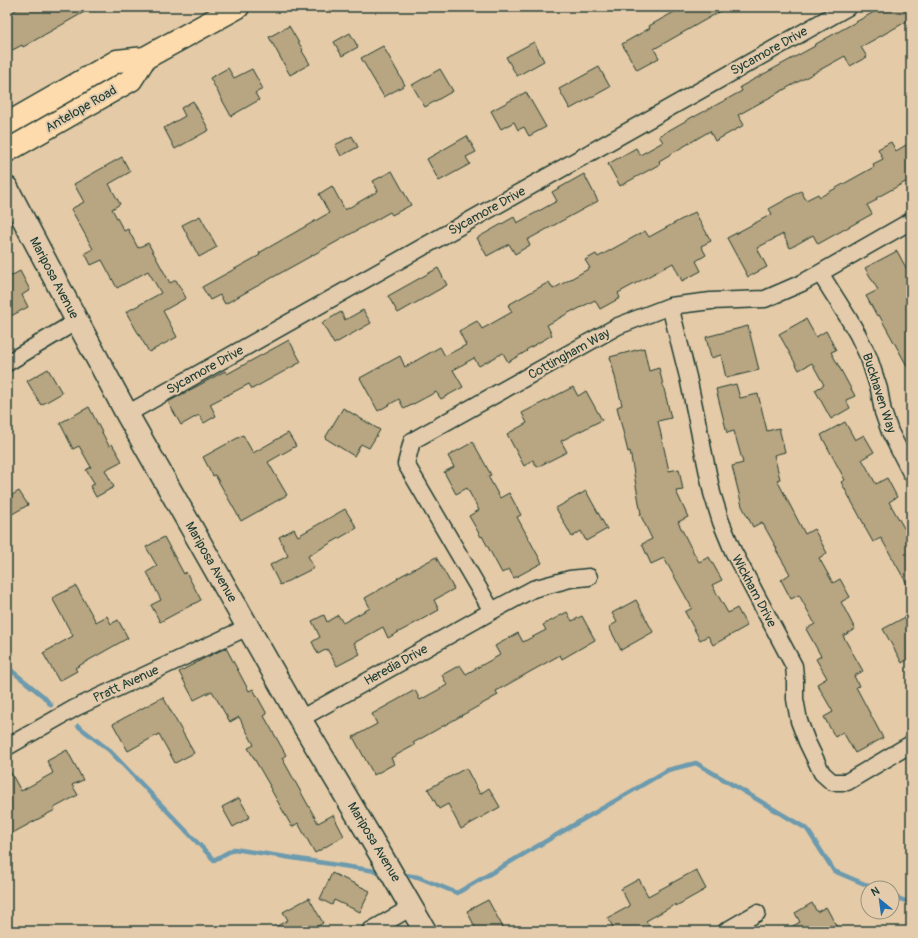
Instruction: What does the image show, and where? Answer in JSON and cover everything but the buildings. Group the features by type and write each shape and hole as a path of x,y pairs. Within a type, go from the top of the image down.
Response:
{"main road":[{"name":"Antelope Road","path":"7,124 117,61 145,58 238,7"},
{"name":"Antelope Road","path":"7,151 131,80 145,58"}],"street":[{"name":"Sycamore Drive","path":"127,414 848,7"},
{"name":"Mariposa Avenue","path":"7,188 127,414 300,719 425,931"},
{"name":"Cottingham Way","path":"492,611 406,464 412,441 618,326 670,306 711,301 765,300 802,283 911,221"},
{"name":"Buckhaven Way","path":"820,273 858,335 869,358 883,412 890,432 911,473"},
{"name":"Wickham Drive","path":"670,306 688,377 712,493 733,551 794,666 795,699 799,720 807,742 822,772 832,782 847,782 911,744"},
{"path":"7,363 77,321"},
{"name":"Heredia Drive","path":"300,719 533,589 570,579 589,577"},
{"name":"Pratt Avenue","path":"7,746 75,708 248,627"},
{"path":"370,931 408,901"},
{"path":"726,931 757,913"}],"waterway":[{"path":"7,667 43,696 51,705"},
{"path":"78,726 109,750 214,860 234,849 382,872"},
{"path":"399,874 418,877 457,893 668,770 696,763 807,829 834,871 860,882"},
{"path":"900,899 911,903"}]}
